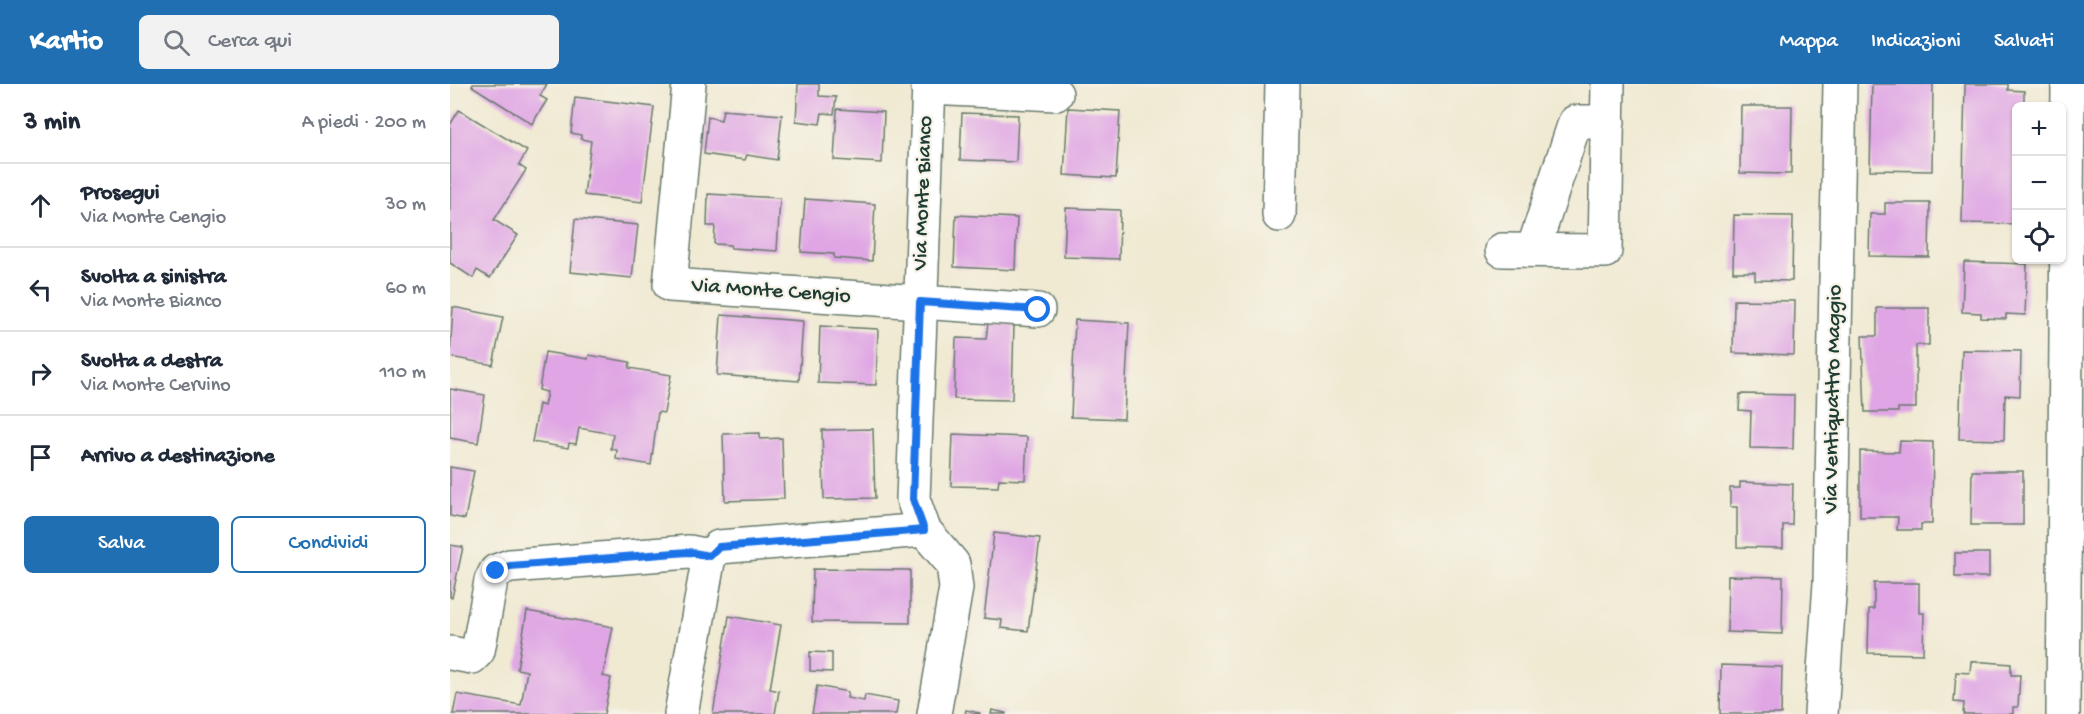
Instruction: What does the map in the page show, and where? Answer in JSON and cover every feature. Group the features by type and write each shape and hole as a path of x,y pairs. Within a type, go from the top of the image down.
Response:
{"street":[{"name":"Via Monte Cengio","path":"689,84 670,285 1038,310"},
{"path":"1279,215 1282,84"},
{"path":"1608,84 1608,122 1605,252 1518,250 1575,122 1608,122"},
{"name":"Via Ventiquattro Maggio","path":"1821,714 1830,583 1840,84"},
{"path":"2063,714 2068,84 2084,90"},
{"name":"Via Monte Bianco","path":"934,714 956,588 953,564 924,530 913,499 928,86 1056,94"},
{"path":"681,714 710,556 719,547 924,530"},
{"path":"450,653 472,657 478,651 491,581 496,571 510,566 688,552 710,556"}],"building":[{"path":"473,84 547,84 540,96 547,100 532,124 472,86"},
{"path":"798,84 819,84 819,96 836,97 834,114 822,113 820,124 796,121"},
{"path":"1872,84 1933,84 1932,171 1870,170"},
{"path":"1965,84 2008,84 2008,90 2024,91 2024,102 2012,102 2012,224 1962,223"},
{"path":"575,97 654,107 642,202 584,195 591,141 581,139 581,135 571,133"},
{"path":"1741,106 1792,106 1791,174 1740,173"},
{"path":"1068,108 1120,111 1116,178 1064,175"},
{"path":"837,109 884,112 882,163 834,160"},
{"path":"459,110 527,151 519,165 526,170 494,220 518,235 490,278 477,270 473,278 450,263 450,125"},
{"path":"723,110 782,115 777,160 747,155 745,160 704,154 708,117 721,120"},
{"path":"962,113 1018,115 1016,162 960,160"},
{"path":"708,194 780,198 777,251 731,248 730,245 714,244 715,226 707,226"},
{"path":"805,199 875,204 872,261 834,258 834,254 801,252"},
{"path":"1885,203 1930,203 1929,257 1869,256 1870,214 1885,214"},
{"path":"1066,208 1120,210 1119,259 1064,257"},
{"path":"956,215 1017,218 1015,270 954,267"},
{"path":"1734,215 1793,216 1792,281 1755,280 1755,272 1733,272"},
{"path":"575,219 638,225 632,278 570,272"},
{"path":"1964,262 2027,264 2025,315 2006,314 2006,319 1981,318 1981,313 1962,312"},
{"path":"1734,300 1795,301 1794,355 1733,353"},
{"path":"453,307 503,317 493,365 450,357"},
{"path":"1877,308 1929,308 1929,345 1916,345 1916,408 1898,408 1898,412 1865,412 1862,336 1877,336"},
{"path":"721,315 803,321 799,381 717,375"},
{"path":"1075,320 1129,323 1124,419 1071,417"},
{"path":"988,323 1014,324 1012,400 954,399 956,338 986,339"},
{"path":"820,326 878,329 876,385 818,383"},
{"path":"1962,350 2021,351 2020,396 2005,395 2004,440 1959,439"},
{"path":"545,352 588,359 589,355 630,362 629,368 671,375 664,413 658,412 651,465 616,459 617,450 611,449 613,434 579,428 576,444 569,443 568,448 532,442 539,404 544,406 547,392 539,390"},
{"path":"450,389 485,395 478,443 450,438"},
{"path":"1740,394 1794,395 1793,449 1750,448 1751,411 1739,410"},
{"path":"873,429 875,498 824,499 822,430"},
{"path":"760,433 760,439 782,438 784,499 725,501 723,434"},
{"path":"953,434 1027,437 1025,480 999,479 998,487 951,486"},
{"path":"1900,441 1933,442 1932,524 1921,524 1921,530 1897,530 1898,517 1860,517 1860,451 1899,452"},
{"path":"450,467 474,471 465,519 450,516"},
{"path":"1972,471 2023,471 2023,525 1971,525"},
{"path":"1740,482 1793,484 1792,525 1783,525 1783,548 1737,547 1737,507 1730,507 1730,488 1740,488"},
{"path":"994,533 1040,538 1028,631 1001,628 1002,620 984,618"},
{"path":"450,545 463,547 452,598 450,597"},
{"path":"1955,553 1989,553 1989,577 1955,577"},
{"path":"813,569 910,570 910,623 812,622"},
{"path":"1728,576 1783,577 1782,634 1727,632"},
{"path":"1874,583 1919,583 1919,613 1924,613 1923,654 1868,653 1869,609 1874,609"},
{"path":"527,611 613,627 603,676 611,678 604,714 453,714 457,694 521,705 527,671 517,669"},
{"path":"729,616 781,625 770,689 779,691 775,714 713,714"},
{"path":"810,652 832,653 832,672 810,671"},
{"path":"1971,661 2011,664 2011,675 2020,675 2018,707 2013,707 2013,714 1963,714 1964,703 1954,702 1956,672 1970,673"},
{"path":"1721,665 1782,667 1781,714 1720,714"},
{"path":"817,686 848,692 847,698 864,701 865,695 898,701 896,714 812,714"},
{"path":"966,710 980,713 980,714 965,714"},
{"path":"992,710 1006,713 1006,714 991,714"}],"route":[{"path":"496,571 510,566 688,552 710,556 719,547 924,530 913,499 920,302 1038,310"}]}
